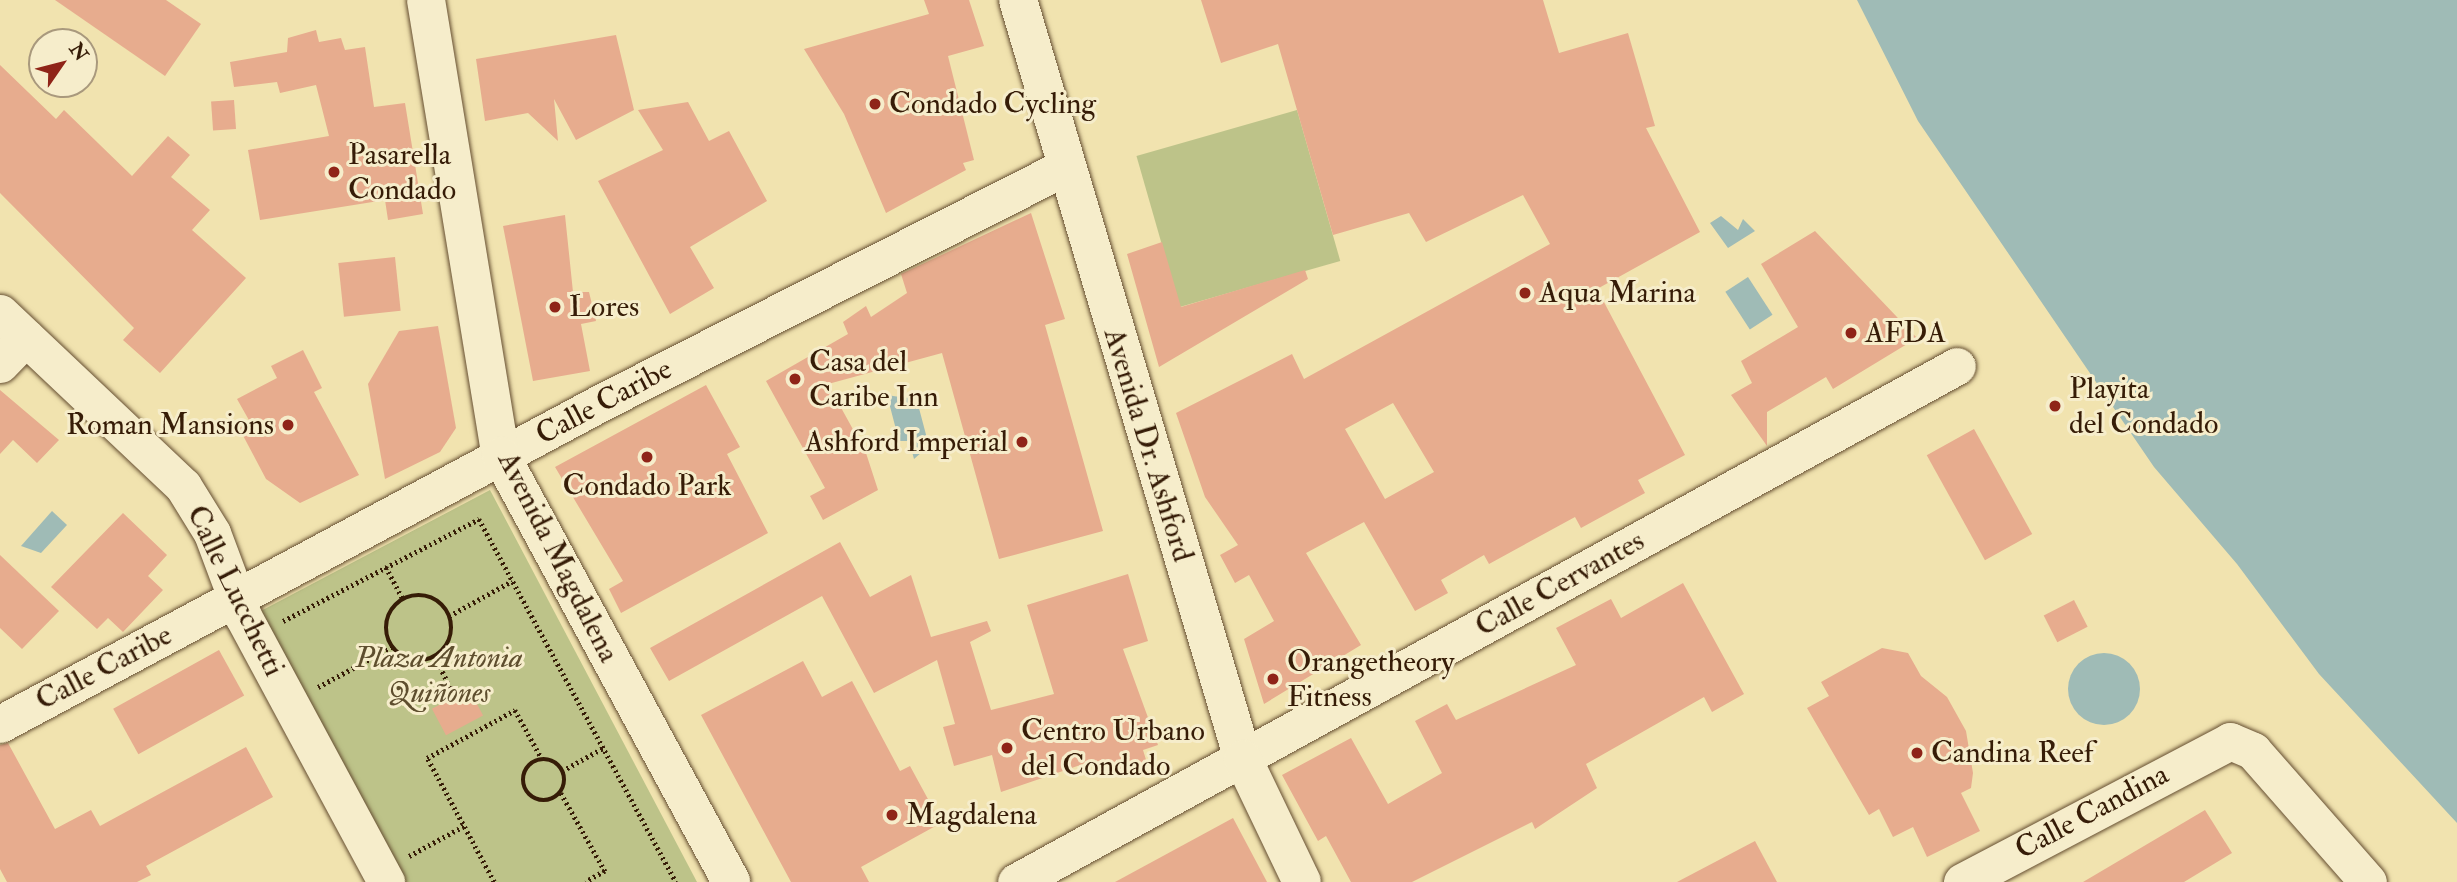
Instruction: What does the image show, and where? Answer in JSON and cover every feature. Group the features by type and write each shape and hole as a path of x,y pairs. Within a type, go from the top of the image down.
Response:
{"street":[{"name":"Avenida Magdalena","path":"426,0 501,456 731,882"},
{"name":"Avenida Dr. Ashford","path":"1018,0 1065,167 1243,759 1302,882"},
{"name":"Calle Caribe","path":"0,724 501,456 1065,167"},
{"path":"0,364 13,325"},
{"name":"Calle Lucchetti","path":"13,325 183,486 212,533 236,597 386,882"},
{"name":"Calle Cervantes","path":"1016,882 1957,366"},
{"name":"Calle Candina","path":"1962,882 2223,743 2238,742 2253,751 2368,882"}],"path":[{"path":"288,631 282,620 479,519 676,882"},
{"path":"386,567 403,599"},
{"path":"449,616 512,581"},
{"path":"426,595 449,616 450,639 435,657 412,660 392,647 386,624 403,599 426,595"},
{"path":"318,687 392,647"},
{"path":"435,657 455,696"},
{"path":"312,676 324,699"},
{"path":"494,882 427,758 515,710 542,759 562,771"},
{"path":"562,771 603,748"},
{"path":"542,759 523,773 527,793 545,801 561,793"},
{"path":"562,771 561,793 605,871 586,882"},
{"path":"400,845 407,857 464,826"}],"green space":[{"path":"1297,110 1340,261 1180,307 1136,156"},
{"name":"Plaza Antonia Quiñones","path":"490,490 697,882 399,882 257,613"}],"water":[{"path":"1857,0 2457,0 2457,823 2319,674 2237,564 2154,467 1918,121"},
{"path":"1721,216 1738,230 1743,219 1755,231 1728,248 1710,223"},
{"path":"1748,277 1773,315 1750,329 1725,292"},
{"path":"915,393 929,446 914,459 909,441 899,441 887,395 906,398"},
{"path":"52,511 67,525 41,553 21,546"},
{"path":"2104,653 2124,659 2134,669 2140,689 2134,709 2124,719 2104,725 2084,719 2074,709 2068,689 2074,669 2084,659"}],"building":[{"path":"55,0 166,0 201,24 165,76"},
{"path":"924,0 969,0 984,46 948,56 974,160 963,163 966,170 886,213 844,114 804,49 929,14"},
{"path":"1201,0 1543,0 1559,53 1628,33 1655,126 1646,128 1700,232 1597,289 1685,455 1638,480 1645,493 1581,528 1575,517 1489,564 1484,555 1441,580 1448,593 1415,611 1364,522 1306,553 1361,645 1264,704 1244,639 1274,621 1249,575 1235,583 1220,555 1238,545 1205,497 1176,413 1292,354 1304,379 1550,244 1523,195 1426,242 1409,213 1333,235 1278,44 1221,63","holes":["1393,403 1434,472 1385,499 1345,429"]},
{"name":"Pasarella Condado","path":"316,30 319,42 341,38 345,50 365,47 374,107 405,103 423,214 388,220 385,200 260,220 248,150 329,136 316,85 280,93 277,82 234,87 230,62 287,52 288,38"},
{"path":"616,35 634,110 576,140 554,99 558,141 528,113 485,121 476,59"},
{"path":"0,65 28,92 28,98 34,98 56,119 64,110 132,176 168,136 190,155 171,177 210,210 192,230 246,278 160,373 123,340 134,328 0,193"},
{"path":"234,100 236,129 213,131 211,102"},
{"path":"688,102 709,141 729,131 767,201 690,247 714,288 670,314 598,181 663,150 638,110"},
{"path":"1031,213 1065,319 1045,325 1103,531 999,559 942,353 828,384 866,453 878,490 823,520 810,496 825,488 766,381 848,334 843,322 866,306 871,317 907,293 901,274"},
{"name":"Lores","path":"565,215 573,292 589,292 596,321 581,324 590,371 533,381 503,226"},
{"name":"AFDA","path":"1815,231 1917,338 1833,389 1826,377 1767,412 1767,446 1731,395 1752,383 1741,361 1798,327 1761,264"},
{"path":"1162,242 1181,307 1305,270 1308,279 1159,367 1127,254"},
{"path":"395,257 401,311 344,317 338,263"},
{"path":"438,326 456,428 440,452 385,479 368,384 399,331"},
{"name":"Roman Mansions","path":"303,350 322,388 314,392 359,475 300,503 266,479 239,428 250,422 237,399 277,378 271,366"},
{"path":"706,385 740,447 727,454 768,533 621,613 609,589 623,581 555,467"},
{"path":"0,390 59,440 37,463 13,440 0,454"},
{"path":"1974,429 2032,534 1985,560 1927,455"},
{"path":"123,513 167,555 148,576 163,590 123,632 108,618 97,629 51,587"},
{"path":"840,542 870,597 911,575 931,637 987,621 991,631 970,642 991,710 1054,694 1027,605 1128,574 1148,641 1123,649 1158,745 1143,750 1147,763 1099,774 1095,760 1001,792 992,755 954,766 943,727 955,724 937,660 874,693 822,596 669,681 650,648"},
{"path":"0,555 59,611 22,649 0,628"},
{"path":"1683,583 1744,694 1712,712 1704,697 1586,764 1597,788 1535,829 1532,822 1412,882 1351,882 1326,836 1318,841 1282,775 1351,738 1388,804 1442,773 1415,721 1447,704 1456,720 1576,665 1556,628 1611,599 1621,618"},
{"path":"2074,600 2088,627 2057,642 2044,615"},
{"name":"Candina Reef","path":"1882,648 1908,653 1921,676 1947,697 1966,731 1973,773 1971,788 1961,793 1980,831 1927,857 1913,827 1893,837 1879,809 1869,815 1807,708 1829,696 1821,682"},
{"path":"219,650 244,695 138,754 113,709"},
{"path":"803,661 822,697 852,681 900,771 910,766 941,823 861,867 869,882 791,882 701,715"},
{"path":"469,689 483,715 446,735 432,709"},
{"path":"8,743 55,829 91,810 100,826 246,747 273,797 146,866 151,875 137,882 7,882 0,869 0,745"},
{"path":"2205,810 2232,853 2184,882 2083,882"},
{"path":"1233,818 1267,882 1115,882"},
{"path":"1755,841 1777,882 1677,882"}],"place":[{"name":"Condado Cycling","path":"875,104"},
{"name":"Pasarella Condado","path":"334,172"},
{"name":"Aqua Marina","path":"1525,293"},
{"name":"Lores","path":"555,307"},
{"name":"AFDA","path":"1851,333"},
{"name":"Casa del Caribe Inn","path":"795,379"},
{"name":"Playita del Condado","path":"2055,406"},
{"name":"Roman Mansions","path":"288,425"},
{"name":"Ashford Imperial","path":"1022,442"},
{"name":"Condado Park","path":"647,457"},
{"name":"Orangetheory Fitness","path":"1273,679"},
{"name":"Centro Urbano del Condado","path":"1007,748"},
{"name":"Candina Reef","path":"1917,753"},
{"name":"Magdalena","path":"892,815"}]}
